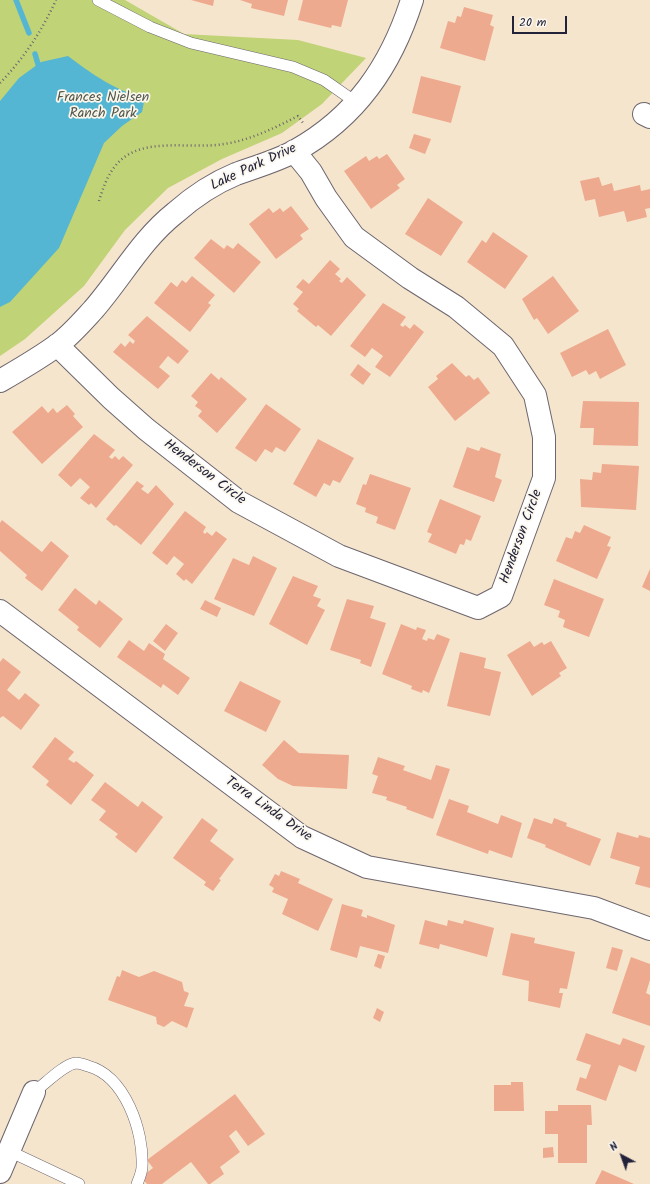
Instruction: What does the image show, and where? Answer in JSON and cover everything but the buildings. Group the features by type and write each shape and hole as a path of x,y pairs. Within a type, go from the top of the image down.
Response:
{"street":[{"name":"Lake Park Drive","path":"0,381 57,345 92,311 151,236 174,213 233,175 294,152 326,130 357,104 387,60 398,38 412,0"},
{"name":"Henderson Circle","path":"57,345 110,398 140,424 238,502 339,556 478,608 500,596 544,478 544,437 535,395 503,346 456,307 410,278 354,237 326,198 310,172 294,152"},
{"name":"Terra Linda Drive","path":"0,611 302,837 367,868 594,908 650,929"},
{"path":"0,1172 34,1092"}],"lane":[{"path":"98,0 150,27 191,43 293,67 324,80 357,104"},
{"path":"34,1092 66,1068 77,1063 96,1068 109,1076 124,1095 140,1140 142,1168 137,1184"},
{"path":"9,1151 79,1184"}],"path":[{"path":"0,83 18,65 43,28 56,0"},
{"path":"98,201 108,177 116,164 133,152 153,146 223,144 257,136 298,116 314,138"}],"green space":[{"name":"Frances Nielsen Ranch Park","path":"0,0 125,0 184,34 298,40 366,58 322,104 282,133 222,159 168,188 125,230 84,286 25,339 0,356"}],"water":[{"path":"68,56 104,81 124,91 145,97 142,112 122,126 104,143 59,248 10,302 0,307 0,101 19,78 41,62"}],"waterway":[{"path":"16,0 29,33"},
{"path":"35,54 40,71"}]}
